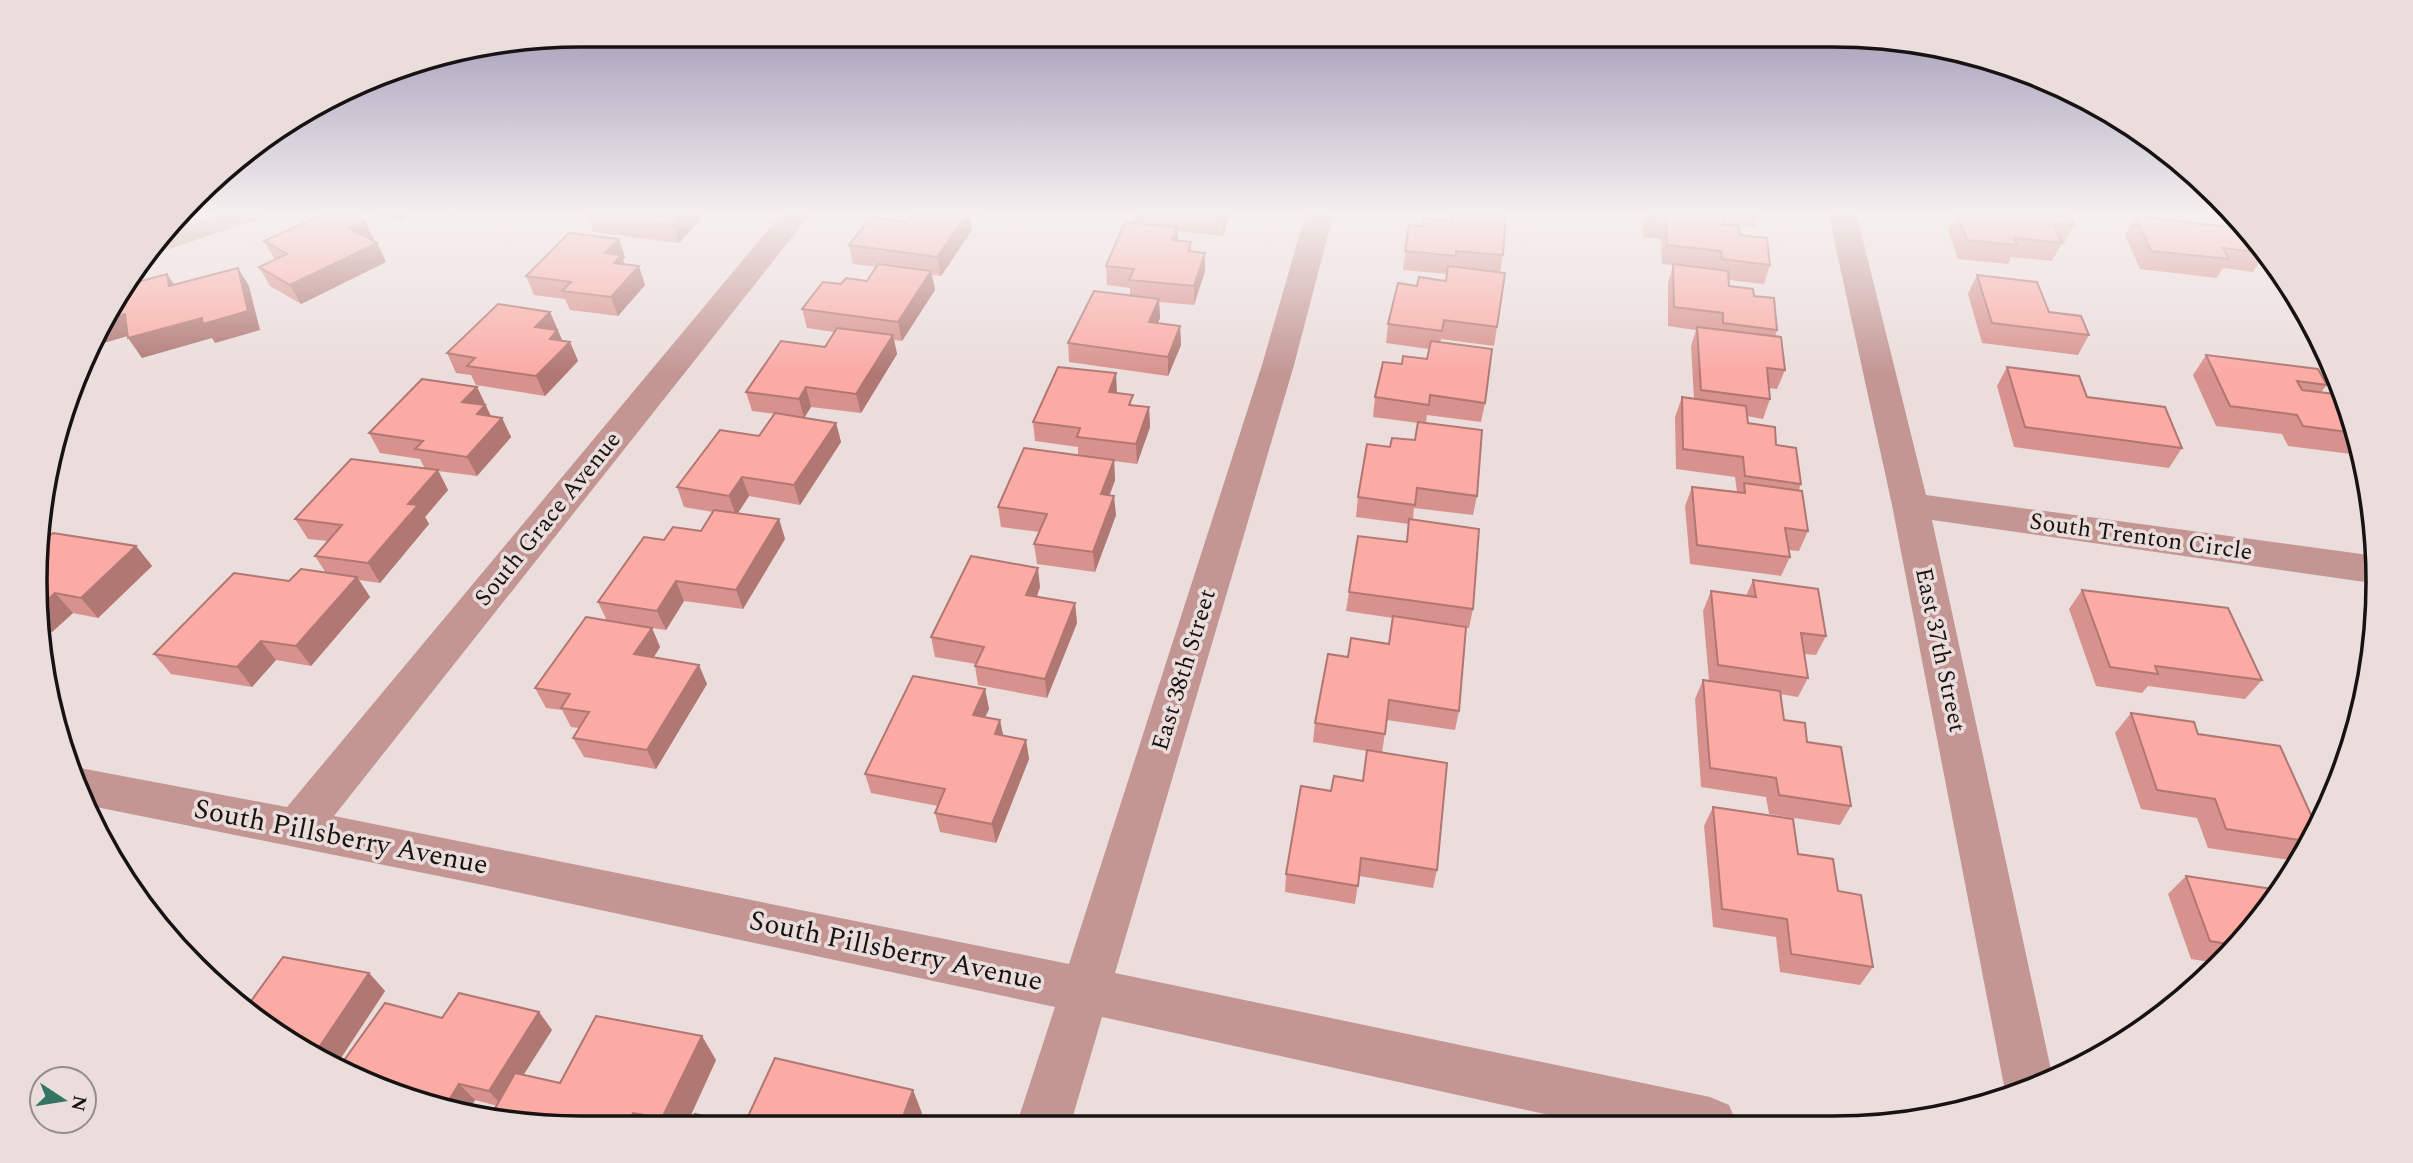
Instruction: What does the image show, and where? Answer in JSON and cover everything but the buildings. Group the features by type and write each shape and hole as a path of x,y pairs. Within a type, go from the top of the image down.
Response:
{"street":[{"name":"South Grace Avenue","path":"298,827 754,266"},
{"name":"East 38th Street","path":"1046,1116 1278,366 1305,266"},
{"name":"East 37th Street","path":"1855,266 1910,505 2027,1078"},
{"name":"South Trenton Circle","path":"1910,505 2366,568"},
{"name":"South Pillsberry Avenue","path":"89,788 298,827 1084,990 1673,1116"}]}
